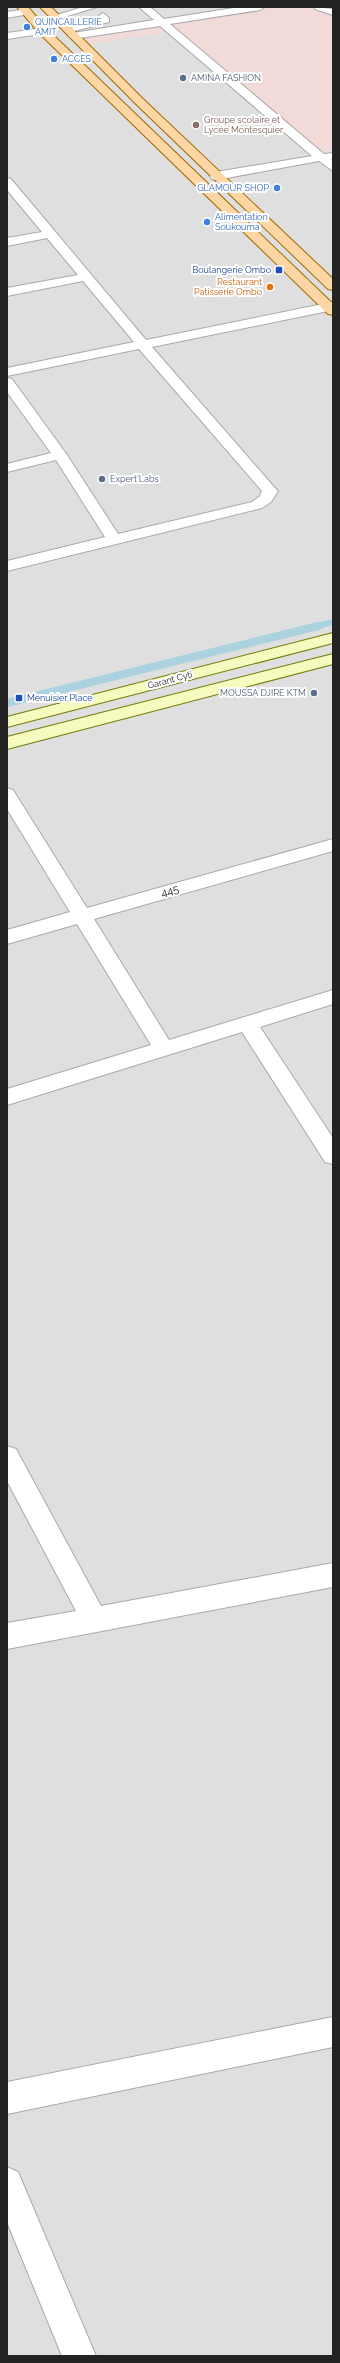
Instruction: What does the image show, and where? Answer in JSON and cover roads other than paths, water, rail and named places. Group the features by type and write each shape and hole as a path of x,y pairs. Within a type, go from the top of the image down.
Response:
{"main road":[{"path":"45,7 216,176 333,286"},
{"path":"24,9 43,31 332,308"},
{"path":"119,104 140,101"},
{"name":"Garant Cyti","path":"7,722 333,638"},
{"name":"Garant Cyti","path":"7,743 333,658"}],"street":[{"path":"144,7 333,167"},
{"path":"70,33 162,22 260,7"},
{"path":"319,7 333,12"},
{"path":"7,36 43,31"},
{"path":"216,176 333,155"},
{"path":"7,566 115,541 257,505 266,499 270,491 10,189"},
{"path":"7,242 50,234"},
{"path":"7,292 86,277"},
{"path":"7,372 332,308"},
{"path":"7,382 60,456 115,541"},
{"path":"7,468 60,456"},
{"path":"7,794 164,1049"},
{"name":"445","path":"7,937 333,844"},
{"path":"7,1097 333,997"},
{"path":"247,1024 333,1156"},
{"path":"7,1457 94,1619"},
{"path":"7,1636 333,1575"},
{"path":"7,2098 333,2032"},
{"path":"7,2183 78,2356"}],"lane":[{"path":"54,17 94,8"},
{"path":"7,14 24,9"},
{"path":"70,33 106,20 103,16"}],"waterway":[{"path":"315,627 333,622"},
{"path":"7,703 315,627"}],"place":[{"name":"QUINCAILLERIE AMIT","path":"27,27"},
{"name":"ACCÈS","path":"54,59"},
{"name":"AMINA FASHION","path":"183,78"},
{"name":"Groupe scolaire et Lycée Montesquier","path":"196,125"},
{"name":"GLAMOUR SHOP","path":"277,188"},
{"name":"Alimentation Soukouma","path":"207,222"},
{"name":"Boulangerie Ombo","path":"279,270"},
{"name":"Restaurant Patisserie Ombo","path":"270,287"},
{"name":"Expert'Labs","path":"102,479"},
{"name":"MOUSSA DJIRE KTM","path":"314,693"},
{"name":"Menuisier Place","path":"19,698"}]}
